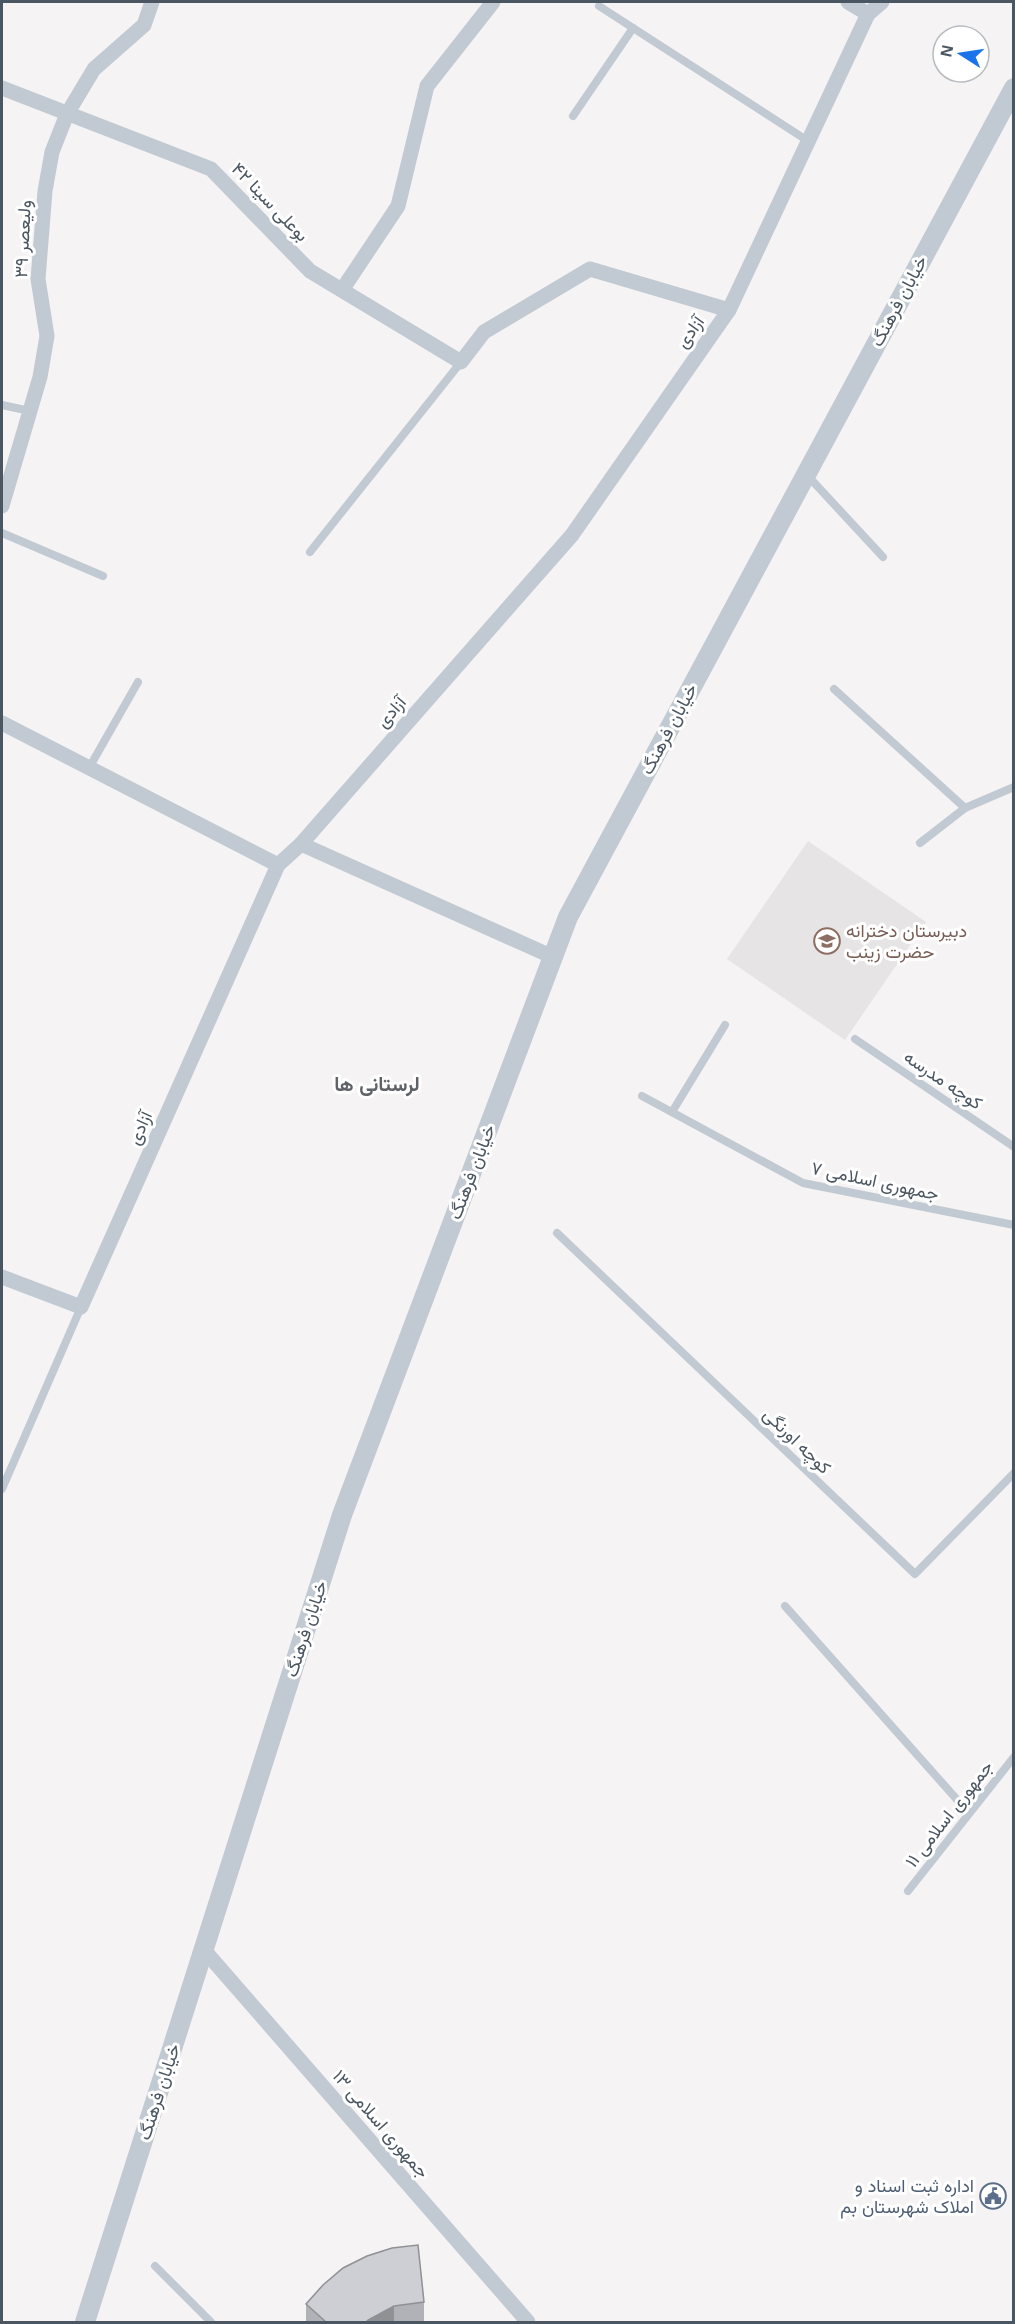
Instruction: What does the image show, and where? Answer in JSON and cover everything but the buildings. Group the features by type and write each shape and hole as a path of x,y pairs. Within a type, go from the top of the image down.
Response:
{"street":[{"name":"ولیعصر ۳۹","path":"2,506 40,377 47,336 38,279 45,191 52,152 68,114 94,69 144,25 152,2"},
{"path":"342,290 398,206 427,86 493,2"},
{"path":"848,2 868,14"},
{"name":"آزادی","path":"81,1307 278,865 300,844 572,535 729,310 868,14 882,2"},
{"name":"بوعلی سینا ۴۲","path":"2,88 211,169 310,270 461,362"},
{"name":"خیابان فرهنگ","path":"85,2322 342,1515 568,917 1014,88"},
{"path":"461,362 484,332 590,269 729,310"},
{"path":"2,723 278,865"},
{"path":"300,844 553,957"},
{"path":"2,1277 81,1307"},
{"name":"جمهوری اسلامی ۱۳","path":"204,1950 528,2322"}],"lane":[{"path":"599,6 808,141"},
{"path":"573,116 633,27"},
{"path":"309,552 461,362"},
{"path":"2,405 30,411"},
{"path":"806,474 883,557"},
{"path":"2,533 103,576"},
{"path":"89,768 138,682"},
{"path":"834,689 965,808"},
{"path":"920,843 965,808 1014,787"},
{"path":"672,1112 725,1026"},
{"name":"کوچه مدرسه","path":"855,1039 1014,1147"},
{"name":"جمهوری اسلامی ۷","path":"642,1096 803,1183 1014,1225"},
{"name":"کوچه اورنگی","path":"557,1233 915,1574 1014,1473"},
{"name":"آزادی","path":"2,1489 81,1307"},
{"path":"785,1606 968,1812"},
{"name":"جمهوری اسلامی ۱۱","path":"908,1891 968,1812 1014,1757"},
{"path":"155,2266 211,2322"}],"shaded area":[{"name":"دبیرستان دخترانه حضرت زینب","path":"808,841 926,922 845,1040 727,959"}],"place":[{"name":"دبیرستان دخترانه حضرت زینب","path":"827,941"},
{"name":"اداره ثبت اسناد و املاک شهرستان بم","path":"993,2196"}],"district":[{"name":"لرستانی ها","path":"377,1084"}]}
